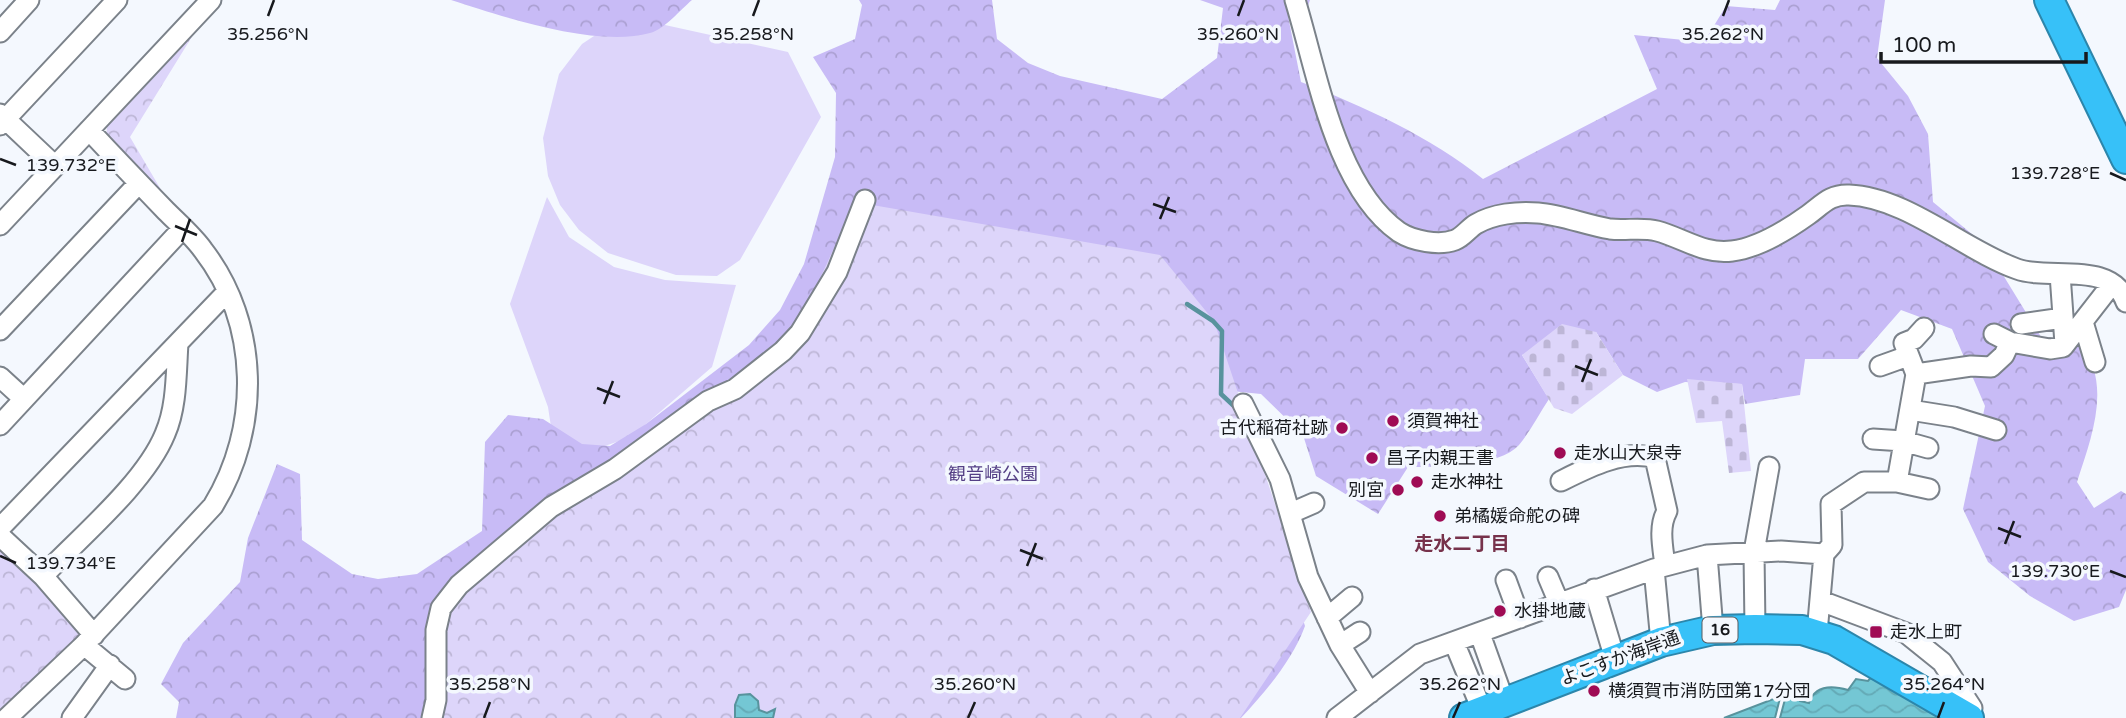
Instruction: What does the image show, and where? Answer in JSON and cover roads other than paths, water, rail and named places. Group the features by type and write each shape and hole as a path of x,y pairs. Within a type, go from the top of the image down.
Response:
{"highway":[{"path":"2049,0 2126,159"},
{"name":"よこすか海岸通","path":"1483,709 1661,642 1713,630 1755,629 1817,633 1834,640 1969,718"}],"street":[{"path":"0,32 29,0"},
{"path":"55,166 2,119 117,0"},
{"path":"0,225 210,0"},
{"path":"1295,0 1325,107 1350,175 1383,218 1401,233 1424,242 1455,240 1477,223 1504,214 1538,213 1613,229 1654,230 1712,252 1735,251 1767,240 1808,214 1825,199 1846,194 1868,197 1898,209 2018,270 2082,274 2112,284 2122,291 2126,302"},
{"path":"7,718 89,640 197,526 229,479 249,401 248,361 227,292 204,250 89,130"},
{"path":"0,330 139,183"},
{"path":"432,718 436,700 436,631 441,608 459,585 551,507 615,470 708,401 734,389 783,352 800,333 837,272 865,200"},
{"path":"0,425 183,228"},
{"path":"2060,274 2065,344"},
{"path":"1880,366 1991,368 2004,355 2002,338 2050,349 2065,344 2112,284"},
{"path":"0,528 227,292"},
{"path":"2021,324 2063,318"},
{"path":"2083,322 2095,362"},
{"path":"1897,482 1910,410 1912,365 1904,343 1914,339 1924,328"},
{"path":"43,576 141,473 155,453 172,412 178,344"},
{"path":"0,377 24,399"},
{"path":"1243,404 1280,479 1308,577 1340,645 1370,693"},
{"path":"1910,410 1954,417 1996,430"},
{"path":"1872,439 1903,441 1928,448"},
{"path":"1561,481 1590,467 1639,453 1655,458 1667,511 1663,518 1659,567 1661,642"},
{"path":"1755,629 1754,552 1769,467"},
{"path":"1817,633 1824,554 1832,545 1831,504 1864,481 1897,482 1929,489"},
{"path":"1291,513 1314,503"},
{"path":"0,536 43,576 89,640 125,679"},
{"path":"1337,718 1420,654 1659,567 1707,555 1754,552 1824,554"},
{"path":"1707,555 1713,630"},
{"path":"1548,577 1559,603"},
{"path":"1506,580 1520,618"},
{"path":"1594,589 1615,659"},
{"path":"1327,618 1352,597"},
{"path":"1821,601 1906,633 1942,662 1972,709 1969,718"},
{"path":"1340,645 1360,632"},
{"path":"1480,634 1483,709"},
{"path":"1454,642 1483,709"},
{"path":"72,718 110,665"}],"water":[{"path":"1873,675 1941,718 1780,718 1788,688 1802,692 1800,701 1809,703 1819,690 1836,687 1848,690 1856,679 1868,681"},
{"path":"750,694 758,701 759,710 767,713 775,709 773,718 735,718 735,705 739,695"},
{"path":"1780,698 1775,718 1724,718"}],"waterway":[{"path":"1187,304 1213,321 1222,331 1221,394 1236,408"}],"place":[{"name":"須賀神社","path":"1393,421"},
{"name":"古代稲荷社跡","path":"1342,428"},
{"name":"走水山大泉寺","path":"1560,453"},
{"name":"昌子内親王書","path":"1372,458"},
{"name":"走水神社","path":"1417,482"},
{"name":"別宮","path":"1398,490"},
{"name":"弟橘媛命舵の碑","path":"1440,516"},
{"name":"水掛地蔵","path":"1500,611"},
{"name":"走水上町","path":"1876,632"},
{"name":"横須賀市消防団第17分団","path":"1594,691"}],"district":[{"name":"走水二丁目","path":"1462,544"}],"park label":[{"name":"観音崎公園","path":"993,474"}]}
